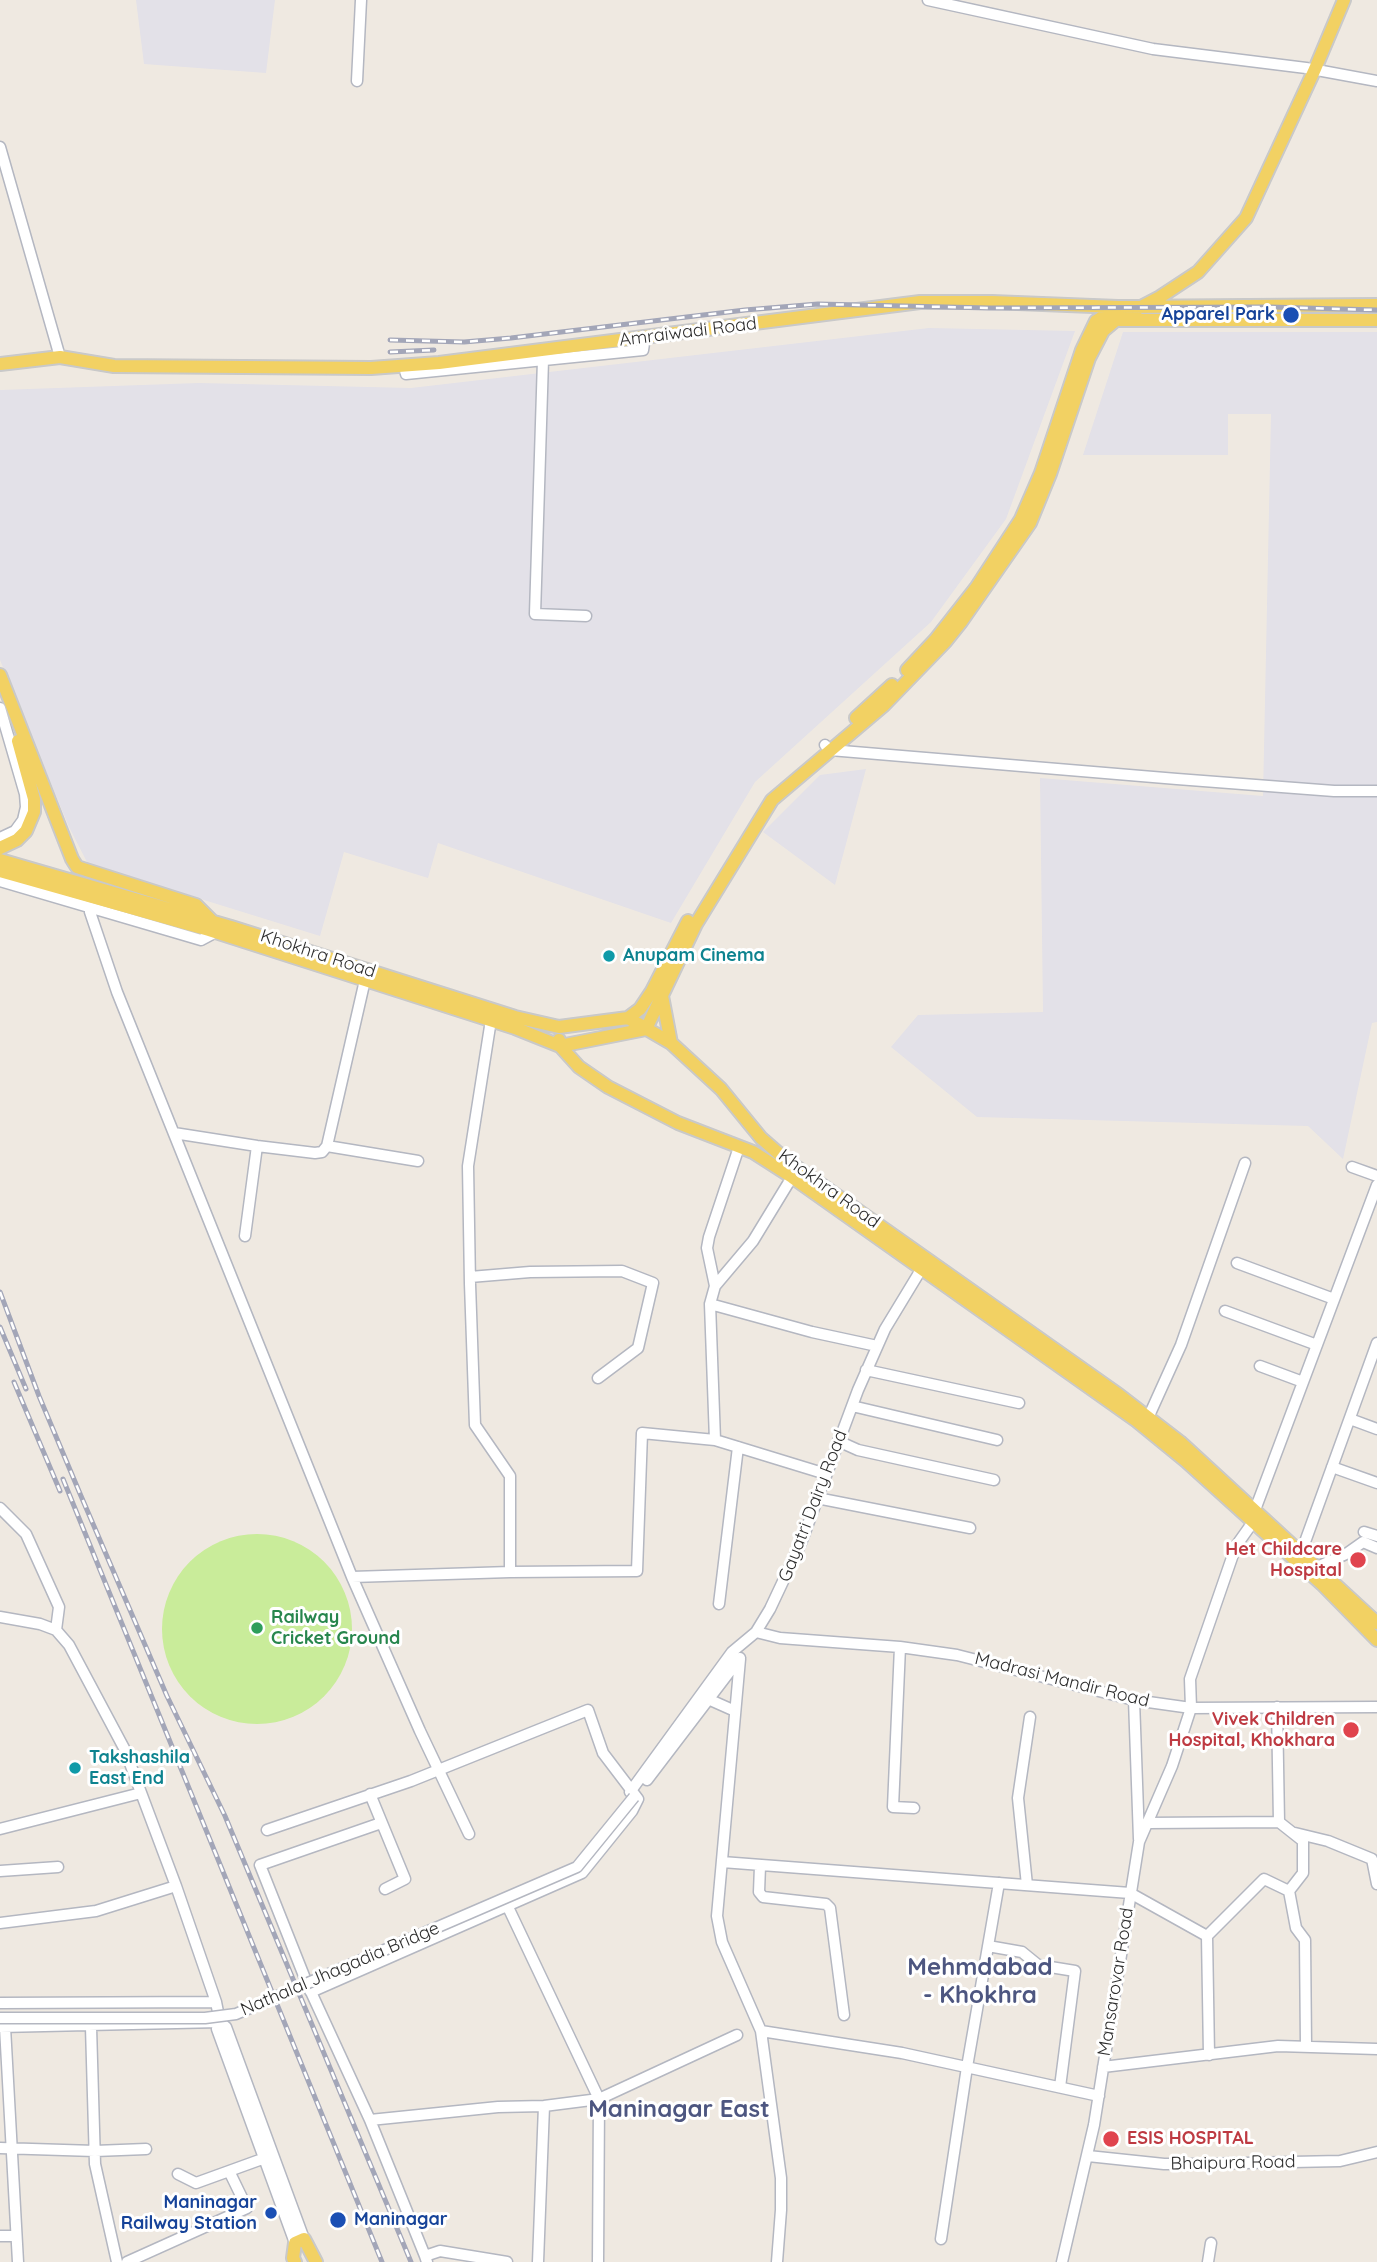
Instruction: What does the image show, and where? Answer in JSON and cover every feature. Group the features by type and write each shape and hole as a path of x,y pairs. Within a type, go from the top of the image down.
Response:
{"main road":[{"path":"1096,321 1160,297 1198,272 1246,218 1311,68 1335,0"},
{"path":"1082,365 1117,314 1192,266 1238,214 1344,0"},
{"name":"Amraiwadi Road","path":"0,364 60,357 114,366 404,366 920,302 1072,305 1117,314"},
{"path":"1072,305 1096,321"},
{"path":"1140,306 1377,305"},
{"path":"1117,314 1377,320"},
{"path":"628,1018 640,1009 652,991 692,914 765,796 883,706 945,642 999,570 1030,523 1050,474 1096,321"},
{"path":"0,848 17,840 26,831 34,813 28,772 5,710 2,686"},
{"path":"2,686 77,867 196,905 217,929"},
{"path":"559,1027 559,1046 646,1029 696,924 772,800 828,747"},
{"path":"0,860 192,920"},
{"path":"0,871 192,920"},
{"name":"Khokhra Road","path":"192,920 491,1020 559,1046 579,1067 608,1087 678,1123 753,1152 924,1265 1180,1442 1377,1640"},
{"name":"Khokhra Road","path":"217,929 515,1017 559,1027 628,1018 671,1043 721,1089 761,1138 785,1159 1137,1421 1301,1553 1377,1623"},
{"path":"662,996 671,1043"},
{"path":"753,1152 761,1138"},
{"path":"292,2261 300,2241"},
{"path":"300,2241 316,2262"}],"street":[{"path":"358,80 361,0"},
{"path":"928,0 1153,50 1311,68 1377,81"},
{"path":"0,147 60,357"},
{"path":"404,366 406,374 643,350 645,337"},
{"path":"543,360 535,614 586,616"},
{"path":"0,838 15,831 23,820 26,807 5,710"},
{"path":"828,747 1177,779 1334,790 1377,790"},
{"path":"0,881 201,940 217,929"},
{"path":"90,912 117,992 352,1577 469,1834"},
{"path":"174,1133 257,1146 322,1152 327,1146 365,980"},
{"path":"491,1020 468,1167 475,1425 510,1476 510,1572"},
{"path":"245,1236 257,1146"},
{"path":"327,1146 418,1161"},
{"path":"715,1286 707,1248 738,1147"},
{"path":"1148,1418 1181,1345 1245,1163"},
{"path":"1352,1167 1377,1175"},
{"path":"715,1440 710,1304 715,1286 754,1241 792,1177"},
{"name":"Mansarovar Road","path":"1062,2262 1099,2096 1139,1842 1172,1766 1191,1708 1190,1679 1236,1546 1254,1516 1377,1185"},
{"path":"1237,1263 1334,1299"},
{"name":"Gayatri Dairy Road","path":"633,1793 732,1652 756,1632 770,1609 796,1555 866,1370 885,1329 924,1265"},
{"path":"470,1277 530,1272 622,1271 653,1283 638,1348 598,1378"},
{"path":"710,1304 812,1332 877,1346"},
{"path":"1226,1311 1317,1345"},
{"path":"1301,1553 1350,1419 1372,1371 1377,1343"},
{"path":"1260,1366 1303,1382"},
{"path":"866,1370 1019,1403"},
{"path":"852,1406 997,1440"},
{"path":"1350,1419 1377,1429"},
{"path":"352,1577 637,1570 642,1433 715,1440 826,1474"},
{"path":"838,1441 858,1450 994,1480"},
{"path":"719,1604 738,1447"},
{"path":"1332,1467 1377,1483"},
{"path":"817,1498 970,1528"},
{"path":"0,1508 26,1534 59,1607 56,1630"},
{"path":"1364,1532 1377,1536"},
{"path":"1317,1567 1363,1542 1377,1548"},
{"path":"0,1617 56,1630 69,1645 125,1750 176,1885 216,2002 220,2022 226,2028 300,2241"},
{"name":"Madrasi Mandir Road","path":"756,1632 780,1638 900,1647 977,1658 1134,1700 1191,1708 1374,1706"},
{"path":"633,1793 740,1658 747,1641"},
{"path":"900,1647 893,1807 914,1808"},
{"path":"740,1658 717,1916 719,1931 761,2031 781,2178 777,2262"},
{"path":"708,1699 735,1711"},
{"path":"1134,1700 1139,1842"},
{"path":"1277,1707 1279,1822"},
{"path":"267,1830 439,1770 588,1710 603,1753 638,1799 632,1811 582,1873 311,1992"},
{"path":"1027,1885 1017,1798 1030,1717"},
{"path":"0,1829 141,1793"},
{"name":"Nathalal Jhagadia Bridge","path":"0,2012 205,2011 235,2008 573,1862 633,1793"},
{"name":"Nathalal Jhagadia Bridge","path":"2,2024 205,2018 236,2014 577,1867 633,1793"},
{"path":"369,1794 405,1879 385,1889"},
{"path":"1148,1823 1279,1822 1303,1841 1303,1873 1289,1891 1296,1928 1306,1940 1306,2046"},
{"path":"381,1823 260,1865 311,1992 370,2120 426,2259 440,2251 507,2262"},
{"path":"1291,1832 1328,1841 1372,1859 1377,1884"},
{"path":"722,1862 1130,1892 1207,1936"},
{"path":"760,1866 759,1892 763,1897 826,1904 830,1908 844,2015"},
{"path":"0,1871 58,1867"},
{"path":"1209,2055 1207,1936 1264,1879 1289,1891"},
{"path":"942,2239 967,2067 999,1883"},
{"path":"0,1923 96,1911 176,1885"},
{"path":"507,1905 599,2099 598,2262"},
{"path":"988,1946 1022,1952 1038,1965 1075,1971 1060,2087"},
{"path":"0,2004 216,2002"},
{"path":"18,2262 2,2024 91,2027 220,2022"},
{"path":"220,2022 217,2029 265,2158 300,2241"},
{"path":"91,2027 95,2164 117,2262"},
{"path":"761,2031 902,2053 1099,2096"},
{"path":"370,2120 599,2099 737,2035"},
{"path":"1103,2067 1278,2046 1377,2049"},
{"path":"538,2262 544,2106"},
{"path":"0,2148 95,2151 146,2149"},
{"name":"Bhaipura Road","path":"1088,2155 1164,2164 1197,2164 1339,2161 1377,2152"},
{"path":"178,2174 196,2183 265,2158"},
{"path":"127,2262 247,2208 229,2171"},
{"path":"0,2236 16,2236"},
{"path":"1208,2262 1211,2243"}],"shaded area":[{"path":"136,0 275,0 266,73 144,64"},
{"path":"929,328 1075,331 1006,519 931,622 755,782 671,923 438,843 428,878 344,852 320,936 88,864 69,827 0,660 0,390 199,383 411,388"},
{"path":"1123,332 1377,332 1377,1022 1372,1023 1343,1159 1308,1126 977,1117 891,1047 918,1015 1043,1012 1040,778 1263,796 1271,414 1228,414 1228,455 1083,455"},
{"path":"866,769 835,885 763,832 820,775"}],"green space":[{"name":"Railway Cricket Ground","path":"257,1534 276,1535 294,1541 324,1562 345,1592 351,1610 351,1648 345,1666 324,1696 294,1717 276,1723 257,1724 238,1723 220,1717 190,1696 169,1666 163,1648 162,1629 163,1610 169,1592 190,1562 220,1541 238,1535"}],"railway":[{"path":"390,340 464,342 818,304 989,308 1269,307 1377,310"},
{"path":"390,352 434,350"},
{"path":"0,1292 39,1396 81,1496 167,1696 225,1816 411,2262"},
{"path":"0,1327 26,1389"},
{"path":"14,1382 60,1491"},
{"path":"63,1479 382,2262"}],"place":[{"name":"Apparel Park","path":"1291,315"},
{"name":"Anupam Cinema","path":"609,956"},
{"name":"Het Childcare Hospital","path":"1358,1560"},
{"name":"Railway Cricket Ground","path":"257,1628"},
{"name":"Vivek Children Hospital, Khokhara","path":"1351,1730"},
{"name":"Takshashila East End","path":"75,1768"},
{"name":"ESIS HOSPITAL","path":"1111,2139"},
{"name":"Maninagar Railway Station","path":"271,2213"},
{"name":"Maninagar","path":"338,2220"}],"district":[{"name":"Mehmdabad - Khokhra","path":"980,1982"},
{"name":"Maninagar East","path":"679,2110"}]}
